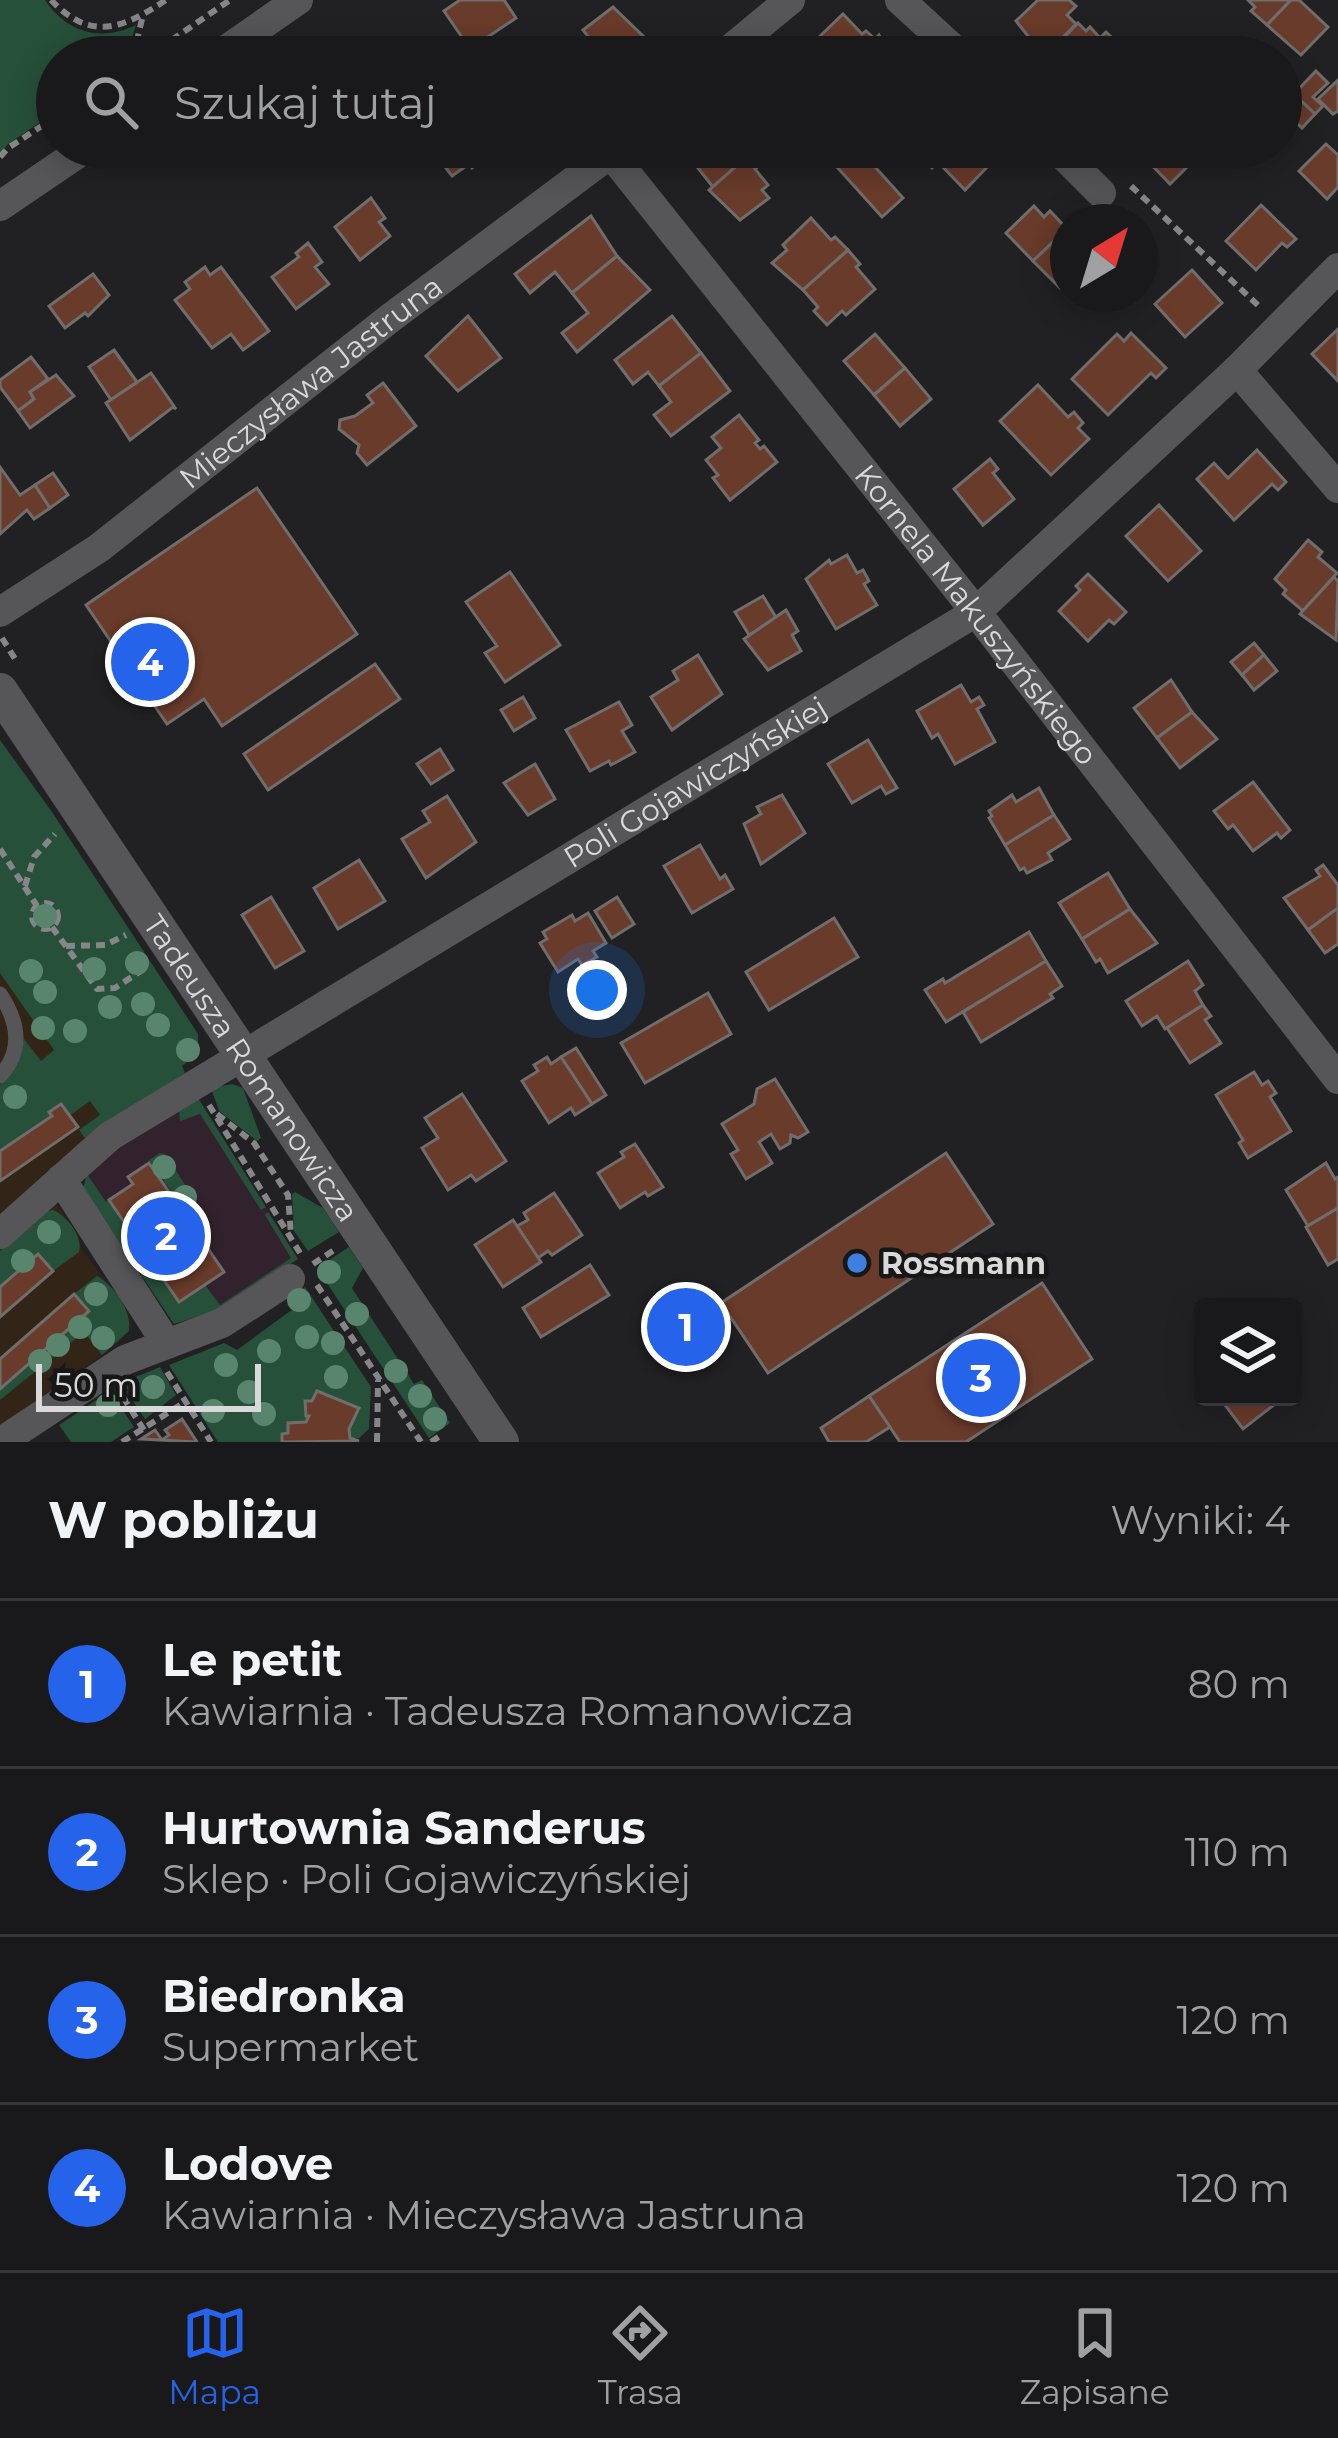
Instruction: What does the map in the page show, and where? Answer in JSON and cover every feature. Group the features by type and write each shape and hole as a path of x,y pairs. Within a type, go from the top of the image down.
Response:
{"street":[{"path":"246,36 298,0"},
{"path":"746,36 790,0"},
{"path":"900,0 939,36"},
{"path":"0,206 56,168"},
{"name":"Mieczysława Jastruna","path":"0,612 99,548 388,319 591,168"},
{"name":"Kornela Makuszyńskiego","path":"629,168 1338,1079"},
{"path":"1085,168 1114,188"},
{"name":"Poli Gojawiczyńskiej","path":"0,1234 110,1136 976,612 1237,370 1338,268"},
{"path":"1237,370 1338,488"},
{"name":"Tadeusza Romanowicza","path":"0,691 501,1442"},
{"path":"61,1179 160,1346"},
{"path":"2,1442 125,1360 223,1323 298,1274"}],"lane":[{"path":"0,994 12,1012 17,1040 0,1076"}],"path":[{"path":"51,0 68,19 95,27 121,27 166,0"},
{"path":"178,36 230,0"},
{"path":"138,36 143,15"},
{"path":"0,158 36,130"},
{"path":"1114,188 1264,311"},
{"path":"25,886 40,847 66,827"},
{"path":"0,848 37,905 33,921 52,927 58,920 55,908 49,903 37,905"},
{"path":"52,927 90,983 106,991 155,962"},
{"path":"66,946 104,945 134,930"},
{"path":"195,1084 291,1239"},
{"path":"213,1111 254,1143 288,1195 298,1274 421,1442"},
{"path":"298,1274 359,1233"},
{"path":"160,1346 211,1442"},
{"path":"377,1442 378,1378"},
{"path":"115,1384 145,1432"},
{"path":"122,1442 145,1432 186,1401"},
{"path":"431,1442 443,1434"}],"shaded area":[{"path":"0,947 112,1118 51,1169 50,1194 81,1248 128,1312 131,1325 102,1355 0,1426"},
{"path":"198,1098 298,1259 223,1308 180,1324 84,1178 114,1149"}],"green space":[{"path":"0,0 45,0 64,20 86,31 110,33 136,25 133,36 36,36 36,125 0,154"},
{"path":"0,740 198,1034 198,1054 182,1066 185,1073 85,1138 79,1130 100,1115 90,1101 69,1116 61,1104 50,1112 52,1116 0,1151 0,1085 18,1063 24,1039 41,1061 54,1050 0,973"},
{"path":"232,1084 243,1088 261,1138 257,1141 219,1111 211,1088"},
{"path":"198,1098 266,1207 261,1210 200,1114 180,1121 179,1110"},
{"path":"160,1153 201,1209 197,1216 187,1214 149,1160"},
{"path":"87,1174 179,1302 205,1285 220,1305 291,1258 265,1215 268,1212 298,1259 223,1308 174,1324 83,1188"},
{"path":"295,1192 323,1208 339,1232 308,1251 294,1231"},
{"path":"53,1210 73,1228 79,1252 53,1271 38,1254 0,1287 0,1251 44,1211"},
{"path":"349,1247 363,1268 352,1288 414,1384 422,1380 450,1423 429,1438 317,1268"},
{"path":"97,1276 121,1300 129,1331 102,1355 84,1332 0,1400 0,1389 88,1310 74,1294"},
{"path":"305,1287 371,1387 369,1429 359,1438 350,1438 359,1408 318,1391 312,1401 305,1401 306,1422 288,1423 282,1442 218,1442 169,1365 224,1343 237,1350 293,1309 290,1298"},
{"path":"160,1367 176,1395 145,1419 121,1383"},
{"path":"110,1391 134,1427 111,1442 71,1442 59,1425"}],"building":[{"path":"460,0 504,0 516,18 489,36 461,36 444,11"},
{"path":"1038,0 1069,0 1076,6 1067,15 1076,24 1064,36 1028,36 1016,21"},
{"path":"1248,0 1291,0 1267,25 1251,11 1255,7"},
{"path":"1291,0 1299,0 1328,27 1302,54 1302,36 1279,36 1267,25"},
{"path":"613,7 643,36 588,36 583,30"},
{"path":"843,14 862,34 866,31 872,36 820,36"},
{"path":"1078,23 1098,36 1065,36"},
{"path":"1316,71 1328,83 1313,97 1323,106 1315,114 1302,102 1302,86"},
{"path":"1338,80 1338,111 1333,114 1318,99"},
{"path":"1302,102 1315,114 1302,128"},
{"path":"1326,144 1338,155 1338,187 1327,199 1299,171"},
{"path":"698,168 734,168 713,187"},
{"path":"734,168 756,168 768,185 762,190 769,198 740,220 709,190"},
{"path":"838,168 876,168 903,198 882,217"},
{"path":"944,168 986,168 965,190"},
{"path":"1155,168 1186,168 1170,184"},
{"path":"371,198 390,236 360,260 335,227"},
{"path":"1261,205 1296,239 1287,247 1282,243 1256,270 1226,241"},
{"path":"1034,206 1044,217 1050,211 1050,245 1033,261 1006,233"},
{"path":"591,216 617,256 572,293 555,272 530,293 515,274"},
{"path":"811,218 848,250 803,290 772,263"},
{"path":"308,243 322,262 315,267 329,284 296,309 272,277 299,257 296,253"},
{"path":"1050,245 1050,278 1033,261"},
{"path":"848,250 875,289 827,325 803,290"},
{"path":"617,256 650,290 577,352 562,333 588,313 572,293"},
{"path":"205,267 210,275 221,267 269,331 243,350 231,334 212,348 175,300 190,289 185,282"},
{"path":"1192,270 1222,303 1185,337 1158,307 1158,301"},
{"path":"93,274 109,295 88,316 85,313 65,328 49,306"},
{"path":"468,316 501,358 458,391 426,356"},
{"path":"672,316 701,353 659,386 648,372 633,384 615,360"},
{"path":"1338,329 1338,381 1312,354"},
{"path":"1131,333 1166,368 1156,378 1151,373 1108,415 1072,379 1117,334 1124,341"},
{"path":"875,334 905,368 874,395 844,361"},
{"path":"114,350 137,382 111,400 89,367"},
{"path":"701,353 730,391 671,436 654,415 671,402 659,386"},
{"path":"31,357 48,379 30,392 34,399 18,411 0,380"},
{"path":"905,368 931,399 900,426 874,395"},
{"path":"151,373 176,409 130,440 106,403"},
{"path":"56,375 74,396 30,428 18,411 34,399 30,392"},
{"path":"383,383 416,426 367,465 357,453 359,445 339,429 340,420 373,403 367,395"},
{"path":"1038,385 1068,417 1074,412 1083,423 1078,428 1089,439 1051,475 1000,421"},
{"path":"739,415 759,440 755,443 760,449 764,446 777,462 730,500 706,460 721,448 712,437"},
{"path":"1257,450 1286,482 1278,490 1272,484 1234,520 1197,479 1214,463 1228,478"},
{"path":"990,459 998,469 993,473 1014,499 983,525 954,489"},
{"path":"0,467 20,495 35,485 50,508 34,519 27,510 0,534"},
{"path":"53,473 68,495 50,508 35,485"},
{"path":"257,488 357,634 222,726 204,699 167,724 86,605"},
{"path":"1159,505 1201,551 1168,581 1126,536"},
{"path":"1308,540 1322,552 1318,557 1337,573 1303,611 1283,594 1286,590 1275,579"},
{"path":"847,555 857,573 863,570 869,581 864,584 877,605 836,629 806,579 829,560 831,564"},
{"path":"510,572 560,645 505,682 485,653 497,646 466,602"},
{"path":"1088,574 1126,612 1114,624 1109,620 1088,641 1059,611"},
{"path":"1334,577 1338,581 1336,640 1300,614"},
{"path":"763,596 777,619 749,635 735,612"},
{"path":"786,610 798,631 792,635 801,651 768,670 744,639"},
{"path":"1254,643 1264,655 1242,675 1231,662"},
{"path":"698,655 722,694 672,730 651,697 678,680 673,671"},
{"path":"1264,655 1277,671 1254,690 1242,675"},
{"path":"375,664 400,699 268,790 244,754"},
{"path":"1171,680 1192,712 1157,738 1134,708"},
{"path":"961,685 971,702 979,697 984,705 977,709 995,742 955,764 938,734 932,738 917,711"},
{"path":"523,697 535,718 514,731 501,710"},
{"path":"619,702 632,725 622,731 635,752 590,771 566,730"},
{"path":"1192,712 1217,739 1180,768 1157,738"},
{"path":"868,740 897,788 886,794 881,786 852,803 828,764"},
{"path":"440,749 453,770 431,784 417,764"},
{"path":"535,764 555,799 528,815 504,783"},
{"path":"1253,782 1290,830 1281,838 1277,833 1253,851 1233,825 1228,829 1214,811"},
{"path":"1039,788 1054,815 1005,845 989,811 1012,795 1016,802"},
{"path":"782,795 805,833 761,864 744,824 761,814 757,807"},
{"path":"447,796 476,842 426,878 402,839 430,822 423,811"},
{"path":"1054,815 1070,839 1048,853 1052,860 1027,873 1020,870 1005,845"},
{"path":"700,845 720,879 725,875 733,889 692,913 664,866"},
{"path":"359,860 385,901 338,929 314,888"},
{"path":"1323,865 1338,885 1338,908 1308,930 1284,898 1320,876 1316,870"},
{"path":"1108,873 1130,909 1082,939 1059,903"},
{"path":"271,897 304,951 275,968 242,915"},
{"path":"617,897 634,924 612,938 595,911"},
{"path":"1338,908 1338,944 1325,953 1308,930"},
{"path":"1130,909 1157,943 1108,973 1082,939"},
{"path":"588,913 606,943 593,951 597,957 582,965 578,959 558,972 540,943 547,939 543,932 572,915 575,921"},
{"path":"834,918 858,957 769,1010 746,972"},
{"path":"1029,932 1046,961 946,1022 925,990 943,979 945,983"},
{"path":"1046,961 1062,986 1050,994 1053,998 981,1042 963,1012"},
{"path":"1188,961 1203,985 1195,991 1203,1005 1165,1029 1157,1016 1142,1026 1126,1001"},
{"path":"708,993 731,1034 645,1083 621,1043"},
{"path":"1203,1005 1211,1016 1205,1020 1221,1043 1190,1063 1167,1028"},
{"path":"576,1048 606,1095 592,1104 561,1057"},
{"path":"547,1057 551,1064 561,1057 592,1104 575,1115 571,1108 549,1123 522,1081 538,1071 534,1065"},
{"path":"1254,1072 1262,1085 1268,1081 1276,1093 1270,1097 1291,1131 1248,1158 1239,1143 1243,1140 1216,1095"},
{"path":"775,1079 808,1132 798,1138 791,1135 790,1143 780,1149 771,1134 759,1142 772,1163 746,1179 731,1154 738,1150 722,1124 754,1104 757,1089"},
{"path":"462,1094 506,1161 476,1181 471,1175 448,1190 422,1148 438,1138 425,1118"},
{"path":"61,1104 78,1127 0,1181 0,1151 52,1116 49,1112"},
{"path":"635,1144 663,1187 620,1208 598,1173"},
{"name":"Rossmann","path":"946,1153 993,1224 768,1373 721,1303"},
{"path":"149,1163 224,1272 179,1302 109,1200 133,1184 128,1177"},
{"path":"1326,1163 1338,1177 1338,1208 1308,1226 1286,1190"},
{"path":"554,1193 582,1235 552,1255 548,1251 538,1258 517,1226 528,1220 524,1213"},
{"path":"1338,1208 1338,1259 1328,1265 1306,1227"},
{"path":"513,1220 541,1262 503,1287 475,1245"},
{"path":"38,1254 53,1271 0,1317 0,1287"},
{"path":"590,1265 609,1295 541,1337 523,1308"},
{"path":"1042,1283 1092,1359 966,1442 900,1442 869,1396"},
{"path":"74,1294 89,1311 0,1389 0,1359"},
{"path":"317,1391 359,1408 349,1429 350,1438 359,1441 282,1442 288,1423 306,1422 305,1401 312,1401"},
{"path":"869,1396 890,1427 866,1442 829,1442 821,1428"},
{"path":"1226,1406 1272,1406 1243,1429"},
{"path":"182,1419 197,1442 141,1439 155,1430 162,1440 169,1435 165,1430"}],"place":[{"name":"Lodove","path":"150,662"},
{"name":"Hurtownia Sanderus","path":"166,1236"},
{"name":"Rossmann","path":"857,1263"},
{"name":"Le petit","path":"686,1327"},
{"name":"Biedronka","path":"981,1378"}]}
